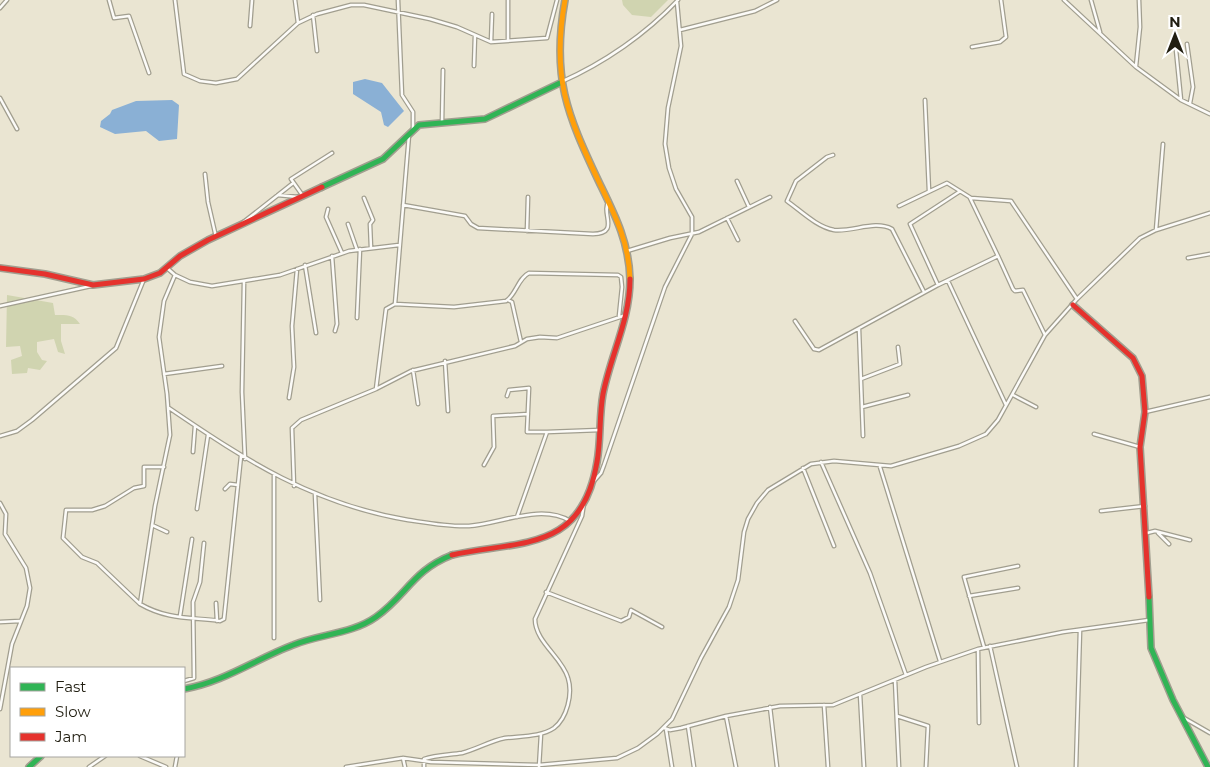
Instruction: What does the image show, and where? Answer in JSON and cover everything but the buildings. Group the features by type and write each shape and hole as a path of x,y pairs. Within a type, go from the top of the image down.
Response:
{"street":[{"path":"0,8 7,0"},
{"path":"109,0 114,18 129,16 149,73"},
{"path":"175,0 184,74 200,81 226,82 237,79 298,22 313,15 364,5 441,23 491,42 508,41 547,38 557,0"},
{"path":"250,26 252,0"},
{"path":"296,0 298,22"},
{"path":"364,0 364,5"},
{"path":"395,304 402,205 413,112 402,95 398,0"},
{"path":"508,0 508,41"},
{"path":"565,0 558,49 560,83 573,122 623,232 627,251 630,292 626,315 604,387 600,451 594,481"},
{"path":"680,30 755,11 777,0"},
{"path":"972,47 1000,42 1006,37 1001,0"},
{"path":"1064,0 1136,67 1181,100 1210,114"},
{"path":"1090,0 1101,34"},
{"path":"1136,67 1140,27 1139,0"},
{"path":"0,306 93,285 144,279 166,268 180,256 216,236 242,226 382,159 419,125 485,119 580,74 620,49 678,1"},
{"path":"185,689 221,680 294,644 362,625 384,610 417,575 438,561 466,552 534,542 555,532 570,521 584,501 594,481 601,473 665,287 692,234 692,216 676,189 664,144 667,113 681,46 678,1"},
{"path":"491,42 492,14"},
{"path":"313,15 317,51"},
{"path":"474,66 475,35"},
{"path":"1187,44 1193,88 1190,103"},
{"path":"1176,50 1181,100"},
{"path":"442,123 443,70"},
{"path":"0,98 17,129"},
{"path":"925,100 928,191"},
{"path":"1156,230 1163,144"},
{"path":"303,196 292,184 291,179 332,153"},
{"path":"833,155 827,157 796,181 787,201 829,229 845,230 879,225 892,229 924,292"},
{"path":"206,174 208,202 216,236"},
{"path":"736,181 749,208"},
{"path":"899,206 948,183 970,198 1013,203 1077,299"},
{"path":"242,226 241,223 292,184"},
{"path":"938,284 910,224 959,192"},
{"path":"276,195 303,196"},
{"path":"527,231 528,197"},
{"path":"627,251 670,238 692,234 770,197"},
{"path":"364,198 373,220 370,224 371,248"},
{"path":"970,198 1013,290 1023,290 1045,335"},
{"path":"402,205 465,216 471,224 478,228 565,234 602,233 609,224 606,208 609,201"},
{"path":"328,209 326,217 342,253"},
{"path":"424,759 431,762 539,766 617,758 638,748 665,728 677,710 701,658 733,599 738,580 744,532 757,503 780,481 803,468 821,462 846,462 880,467 901,464 975,440 994,426 1045,335 1077,299 1134,243 1156,230 1210,212"},
{"path":"727,218 738,240"},
{"path":"348,224 358,250 357,318"},
{"path":"166,268 175,275 200,285 244,282 280,276 305,265 342,253 399,246"},
{"path":"1188,258 1210,254"},
{"path":"332,256 337,324 335,331"},
{"path":"795,320 816,350 859,329 938,284 948,281 998,256"},
{"path":"305,265 316,333"},
{"path":"0,268 45,274 93,285"},
{"path":"289,398 294,367 292,326 296,269"},
{"path":"508,300 524,276 530,272 618,275 621,277 622,287 619,316"},
{"path":"140,604 152,525 170,435 169,408 158,337 164,301 175,275"},
{"path":"0,436 17,431 32,420 120,344 144,279"},
{"path":"948,281 1006,405"},
{"path":"244,282 242,392 245,459"},
{"path":"376,389 386,309 395,304 454,307 508,300 512,302 521,342"},
{"path":"1073,304 1102,328 1137,364 1143,380 1145,412 1140,447 1149,532 1149,620 1152,653 1181,716 1208,767"},
{"path":"294,486 292,432 294,424 376,389 413,370 540,337 557,338 626,315"},
{"path":"859,329 863,436"},
{"path":"861,379 900,364 898,347"},
{"path":"445,361 448,411"},
{"path":"164,374 222,366"},
{"path":"413,370 418,404"},
{"path":"507,396 509,390 529,388 527,432 600,430"},
{"path":"862,407 908,395"},
{"path":"1012,395 1036,407"},
{"path":"1145,412 1210,397"},
{"path":"169,408 240,456 294,486 380,514 440,524 468,526 517,517 557,515 570,521"},
{"path":"484,465 494,447 494,416 528,414"},
{"path":"193,452 195,426"},
{"path":"517,517 547,432"},
{"path":"1094,434 1140,447"},
{"path":"197,509 208,435"},
{"path":"164,467 144,467 144,486 134,488 110,505 92,510 69,509 64,513 64,542 82,557 98,564 140,604 164,616 217,621 224,618 240,456"},
{"path":"821,462 830,477 870,573 906,675"},
{"path":"880,467 940,662"},
{"path":"803,468 834,546"},
{"path":"274,475 274,638"},
{"path":"225,489 230,484 238,485"},
{"path":"315,494 320,600"},
{"path":"346,767 403,758 424,759 464,752 503,739 541,733 555,727 561,720 567,705 570,688 562,666 535,626 537,614 546,592 582,516 584,501"},
{"path":"0,503 6,514 4,528 7,539 26,568 30,579 28,601 12,644 0,708"},
{"path":"1101,511 1146,506"},
{"path":"152,525 167,532"},
{"path":"1149,532 1190,540"},
{"path":"1149,532 1162,535 1168,544"},
{"path":"180,617 192,539"},
{"path":"185,681 194,678 193,602 200,582 204,543"},
{"path":"984,647 964,577 1018,566"},
{"path":"969,596 1018,588"},
{"path":"546,592 621,621 629,617 631,610 662,627"},
{"path":"216,603 217,621"},
{"path":"665,728 688,726 770,707 833,704 940,662 984,647 1149,620"},
{"path":"0,622 20,621"},
{"path":"1076,767 1080,630"},
{"path":"990,646 1017,767"},
{"path":"978,649 978,723"},
{"path":"895,680 899,767"},
{"path":"860,694 864,767"},
{"path":"824,705 828,767"},
{"path":"770,707 777,767"},
{"path":"726,716 736,767"},
{"path":"897,716 905,720 924,723 928,726 926,767"},
{"path":"1181,716 1194,726 1210,733"},
{"path":"688,726 694,767"},
{"path":"665,728 672,767"},
{"path":"539,766 541,733"},
{"path":"29,767 40,757"},
{"path":"89,767 104,757"},
{"path":"142,757 166,767"},
{"path":"403,758 406,767"},
{"path":"424,759 424,767"},
{"path":"431,762 434,767"},
{"path":"495,763 496,767"}],"green space":[{"path":"622,0 668,0 651,17 632,15 623,5"},
{"path":"7,295 53,303 55,315 75,318 80,324 61,324 61,341 65,354 58,352 54,339 37,342 37,352 42,360 47,361 40,370 28,368 27,373 12,374 11,360 22,356 20,346 6,347"}],"water":[{"path":"365,79 382,83 404,111 388,127 384,125 381,112 353,94 353,82"},
{"path":"172,100 179,105 177,139 159,141 146,131 115,134 100,127 101,121 112,110 136,101"}],"traffic: fast":[{"path":"322,187 383,159 419,125 485,119 560,83"},
{"path":"185,689 226,676 303,641 367,623 395,601 428,568 452,555"},
{"path":"1149,597 1151,648 1173,700 1208,767"},
{"path":"29,767 40,757"}],"traffic: slow":[{"path":"565,0 560,51 561,73 565,94 578,136 620,229 627,253 630,279"}],"traffic: jam":[{"path":"0,268 45,274 93,285 144,279 160,273 180,256 208,240 322,187"},
{"path":"452,555 524,543 544,537 562,527 578,513 589,492 597,462 603,394 624,323 630,279"},
{"path":"1073,305 1133,358 1142,376 1145,412 1140,447 1149,597"}]}
